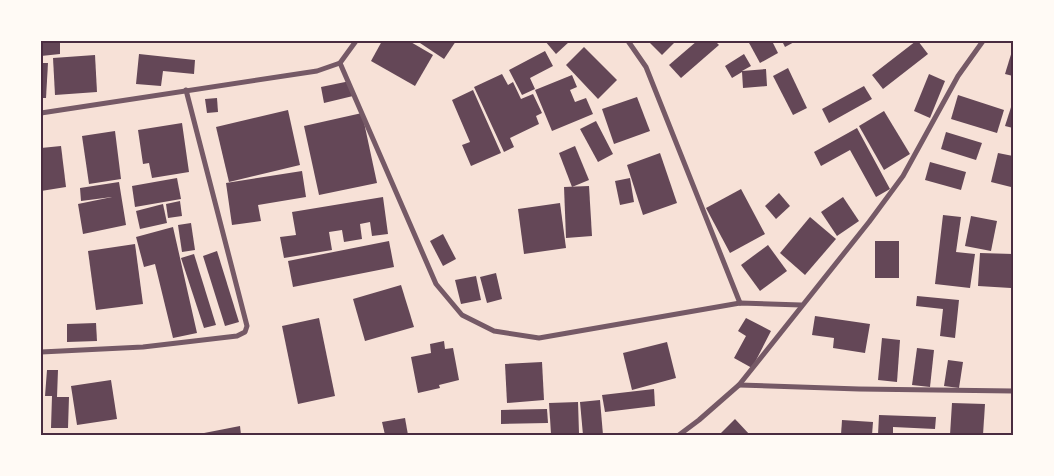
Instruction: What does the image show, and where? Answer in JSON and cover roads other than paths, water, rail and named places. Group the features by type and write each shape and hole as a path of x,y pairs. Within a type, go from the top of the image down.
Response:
{"street":[{"path":"41,113 318,71 340,63 355,46 356,41"},
{"path":"628,41 646,67 740,303"},
{"path":"679,435 739,385 903,176 958,76 983,41"},
{"path":"340,63 436,284 462,314 494,331 538,338 740,303 801,305"},
{"path":"41,352 143,347 238,336 246,332 247,326 186,90"},
{"path":"739,385 859,390 1013,391"}]}
